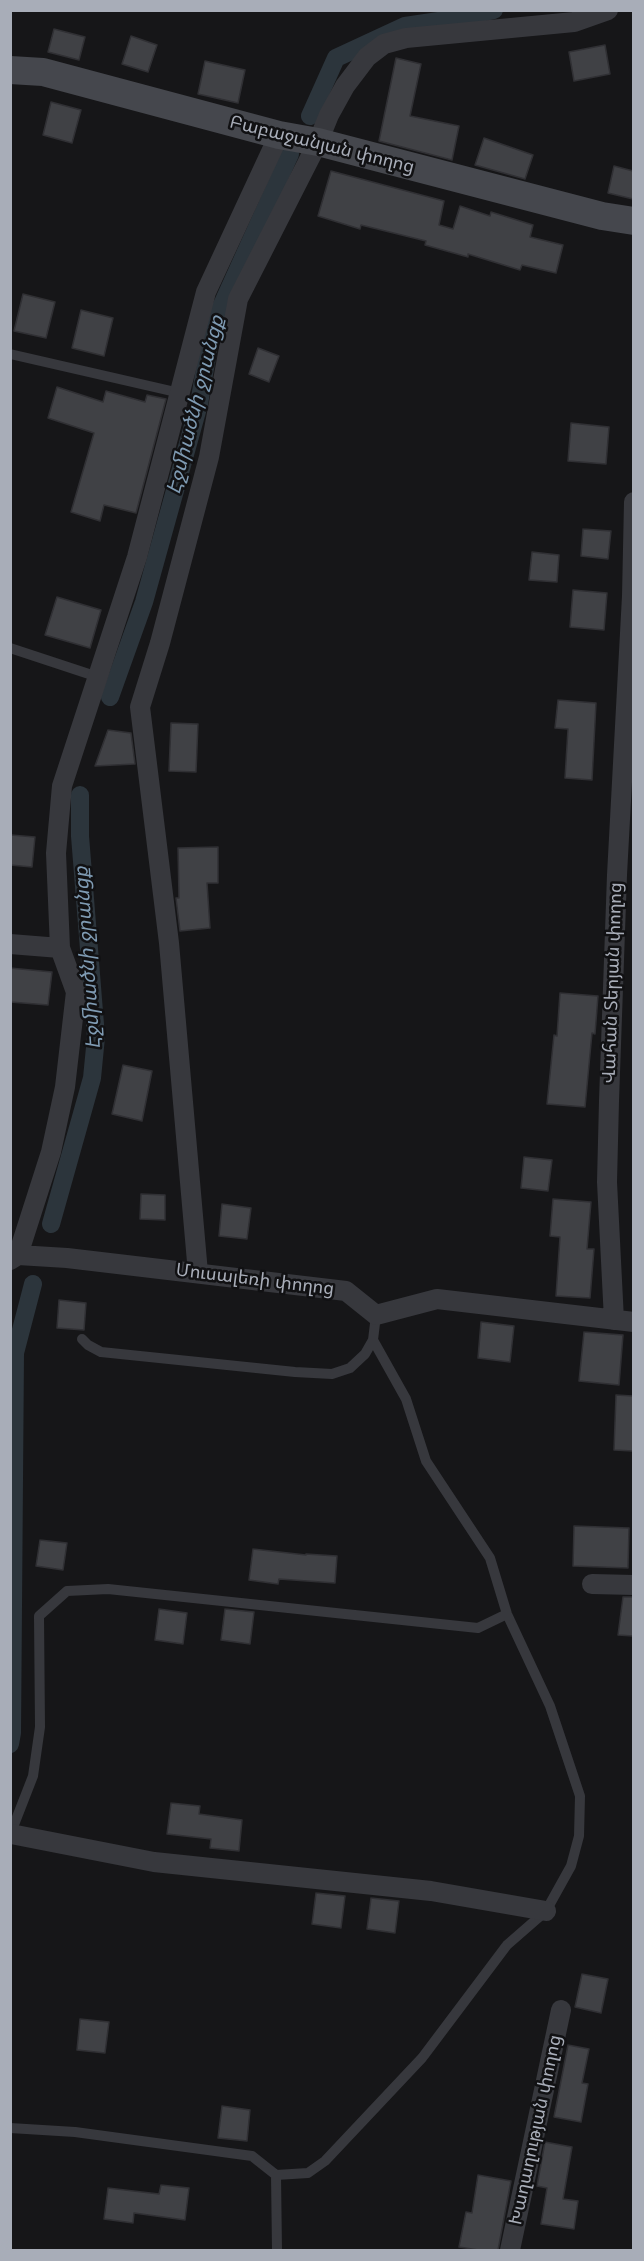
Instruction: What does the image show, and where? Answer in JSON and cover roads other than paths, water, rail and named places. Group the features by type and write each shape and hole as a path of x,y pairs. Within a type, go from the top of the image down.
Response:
{"street":[{"path":"198,1273 169,943 140,707 163,632 210,457 238,299 345,86 367,57 384,44 406,38 574,22 608,10"},
{"name":"Բաբաջանյան փողոց","path":"10,70 43,72 279,135 318,142 602,216 633,221"},
{"path":"13,1257 51,1152 65,1087 76,992 60,948 56,853 62,786 137,557 206,292 279,135"},
{"name":"Վահան Տերյան փողոց","path":"614,1320 607,1182 617,875 632,596 633,502"},
{"path":"10,944 60,948"},
{"name":"Մուսալեռի փողոց","path":"13,1257 67,1258 346,1291 376,1315"},
{"path":"376,1315 437,1299 633,1322"},
{"path":"592,1584 633,1585"},
{"path":"11,1834 154,1862 399,1887 546,1911"},
{"name":"Խաղաղության փողոց","path":"510,2250 561,2010"}],"lane":[{"path":"10,354 180,393"},
{"path":"10,648 98,676"},
{"path":"82,1339 101,1352 332,1374 350,1368 365,1354 373,1340 376,1315"},
{"path":"10,2128 75,2132 252,2156 276,2175 308,2173 326,2161 422,2058 507,1944 546,1911 570,1866 579,1836 580,1796 550,1706 507,1614 490,1558 426,1461 406,1399 373,1340"},
{"path":"11,1834 33,1776 40,1727 39,1616 67,1591 108,1589 478,1628 507,1614"},
{"path":"276,2175 277,2250"}],"waterway":[{"name":"Էջմիածնի ջրանցք","path":"310,116 336,58 405,26 494,10"},
{"name":"Էջմիածնի ջրանցք","path":"110,697 144,602 199,404 212,327 290,154"},
{"name":"Էջմիածնի ջրանցք","path":"51,1224 92,1078 96,1037 80,836 80,795"},
{"name":"Էջմիածնի ջրանցք","path":"10,1744 12,1733 15,1353 33,1284"}]}
